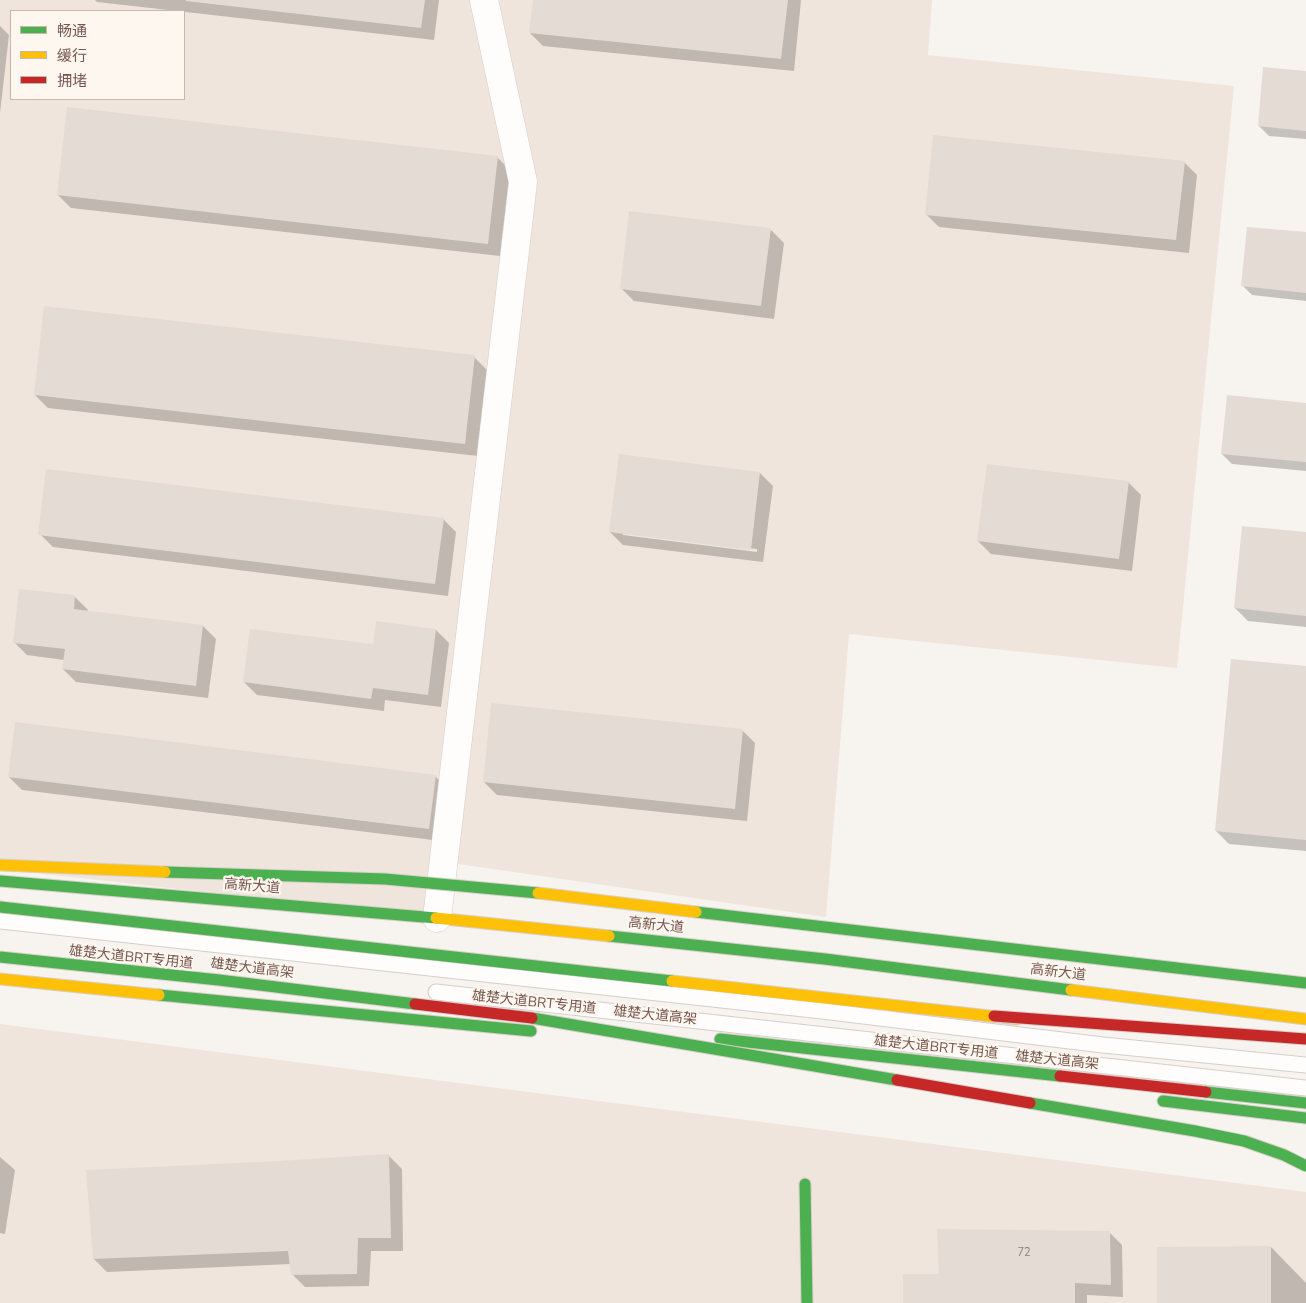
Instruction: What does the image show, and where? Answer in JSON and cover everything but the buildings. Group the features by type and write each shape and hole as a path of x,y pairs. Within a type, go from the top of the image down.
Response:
{"main road":[{"path":"0,865 385,879 462,885 699,911 1306,983"},
{"name":"高新大道","path":"0,881 438,918 825,958 1306,1019"},
{"path":"0,908 994,1016 1257,1047"},
{"name":"雄楚大道高架","path":"0,958 219,980 518,1016 1306,1102"},
{"path":"0,979 551,1033 940,1076"},
{"path":"518,1016 1195,1131 1244,1141 1284,1155 1306,1166"},
{"path":"994,1016 1306,1039"},
{"path":"1155,1100 1306,1118"},
{"path":"805,1184 808,1303"}],"street":[{"path":"438,918 523,182 484,0"}],"lane":[{"name":"雄楚大道BRT专用道","path":"0,921 802,1009 1103,1045 1306,1065"},
{"name":"雄楚大道BRT专用道","path":"0,944 1306,1088"}],"shaded area":[{"path":"0,0 932,0 928,55 1234,86 1177,668 849,634 826,917 444,862 437,918 0,869"},
{"path":"0,1024 1306,1192 1306,1303 0,1303"}],"traffic: fast":[{"path":"165,872 385,879 538,893"},
{"path":"0,881 436,918"},
{"path":"0,907 672,981"},
{"path":"696,912 1306,983"},
{"path":"609,936 825,959 1071,990"},
{"path":"0,957 219,980 415,1004"},
{"path":"159,995 531,1031"},
{"path":"532,1018 897,1080"},
{"path":"720,1039 1060,1076"},
{"path":"1206,1092 1306,1103"},
{"path":"1163,1101 1306,1118"},
{"path":"1030,1103 1244,1141 1284,1155 1306,1166"},
{"path":"805,1184 807,1303"}],"traffic: slow":[{"path":"0,865 165,872"},
{"path":"538,893 696,912"},
{"path":"436,918 609,936"},
{"path":"0,979 159,995"},
{"path":"672,981 1017,1019"},
{"path":"1071,990 1306,1019"}],"traffic: jam":[{"path":"415,1004 532,1018"},
{"path":"994,1016 1306,1039"},
{"path":"1060,1076 1206,1092"},
{"path":"897,1080 1030,1103"}]}
